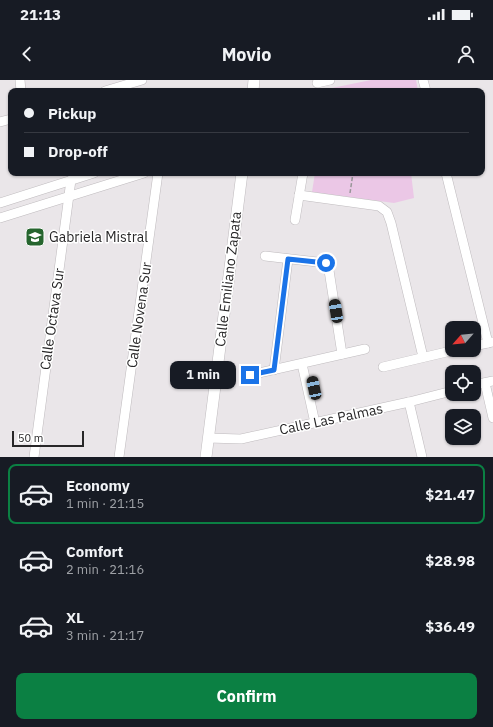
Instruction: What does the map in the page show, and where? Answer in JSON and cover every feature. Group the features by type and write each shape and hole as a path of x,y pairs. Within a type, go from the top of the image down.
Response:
{"street":[{"path":"109,87 123,88 142,80"},
{"path":"317,85 330,80"},
{"path":"0,203 84,176"},
{"path":"0,218 135,176"},
{"name":"Calle Novena Sur","path":"119,457 158,176"},
{"name":"Calle Emiliano Zapata","path":"206,457 242,176"},
{"path":"295,220 302,176"},
{"path":"447,176 490,342"},
{"name":"Calle Octava Sur","path":"34,457 71,180"},
{"path":"299,195 379,206 387,212 391,222 423,357"},
{"path":"264,256 328,264 342,354"},
{"path":"274,370 288,259"},
{"path":"250,375 365,349"},
{"path":"383,367 445,352"},
{"path":"306,363 318,422"},
{"path":"489,382 493,418"},
{"name":"Calle Las Palmas","path":"208,438 241,439 445,393"},
{"path":"409,402 422,457"}],"path":[{"path":"349,201 353,176"}],"shaded area":[{"path":"371,80 416,80 417,88 332,88"},
{"path":"315,176 411,176 414,198 394,203 312,192"}],"place":[{"name":"Gabriela Mistral","path":"35,237"}],"route":[{"path":"250,375 274,370 288,259 326,263"}]}
